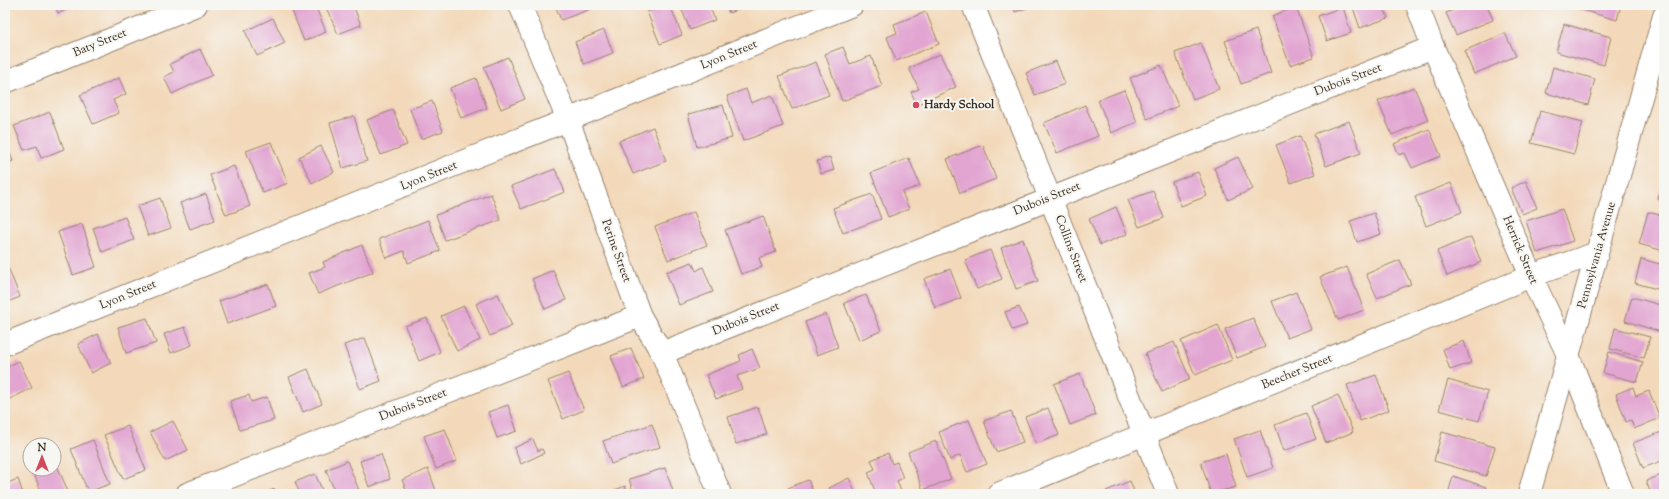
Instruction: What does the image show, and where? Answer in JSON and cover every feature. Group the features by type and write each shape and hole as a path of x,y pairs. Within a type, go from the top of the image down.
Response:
{"street":[{"name":"Baty Street","path":"5,82 196,5"},
{"name":"Perine Street","path":"520,5 568,120 640,316 662,353 720,494"},
{"name":"Lyon Street","path":"5,344 568,120 852,5"},
{"name":"Collins Street","path":"973,5 1051,197 1168,494"},
{"name":"Herrick Street","path":"1417,5 1433,47 1531,276 1568,356 1623,494"},
{"name":"Pennsylvania Avenue","path":"1529,494 1664,16"},
{"name":"Dubois Street","path":"662,353 1051,197 1433,47"},
{"name":"Beecher Street","path":"998,494 1531,276 1597,253"},
{"name":"Dubois Street","path":"187,494 640,316"}],"building":[{"path":"55,5 80,5 58,13"},
{"path":"315,5 326,32 304,41 290,6"},
{"path":"325,5 353,5 361,25 338,34"},
{"path":"555,5 595,5 596,7 561,20"},
{"path":"665,5 670,5 682,35 660,44 647,12"},
{"path":"680,5 709,5 715,20 690,30"},
{"path":"726,5 750,5 729,13"},
{"path":"1013,5 1035,5 1015,12"},
{"path":"1352,5 1383,5 1388,18 1360,28"},
{"path":"1466,5 1487,5 1493,20 1456,35 1446,13"},
{"path":"1576,5 1621,5 1617,20 1575,8"},
{"path":"1296,7 1314,57 1290,65 1272,16"},
{"path":"1343,7 1351,33 1327,41 1318,16"},
{"path":"926,12 939,44 896,61 887,37 897,33 894,24"},
{"path":"273,18 285,43 257,56 245,31"},
{"path":"1564,24 1611,37 1604,65 1556,52"},
{"path":"604,30 613,53 584,64 575,42"},
{"path":"1256,30 1271,73 1241,84 1225,41"},
{"path":"1505,33 1516,56 1474,74 1464,51"},
{"path":"1201,43 1219,89 1193,99 1175,53"},
{"path":"843,47 850,64 871,56 882,86 842,101 825,54"},
{"path":"200,49 212,75 172,94 164,77 174,72 170,64"},
{"path":"940,54 956,87 917,105 911,92 919,89 909,68"},
{"path":"508,57 525,99 501,109 484,67"},
{"path":"1056,61 1065,84 1035,95 1026,73"},
{"path":"816,62 829,95 792,109 779,76"},
{"path":"1161,65 1178,106 1147,119 1130,78"},
{"path":"1553,67 1595,79 1588,105 1546,93"},
{"path":"119,78 126,94 113,100 119,113 93,124 80,95"},
{"path":"476,78 487,108 461,118 450,88"},
{"path":"1414,87 1428,120 1392,135 1378,101"},
{"path":"746,89 751,103 772,95 783,126 743,141 727,96"},
{"path":"1124,90 1137,122 1111,133 1098,100"},
{"path":"432,101 443,131 421,139 410,109"},
{"path":"723,105 732,138 697,147 688,114"},
{"path":"1085,105 1098,136 1057,153 1044,123"},
{"path":"393,110 407,145 381,155 367,120"},
{"path":"1540,111 1583,122 1574,154 1531,143"},
{"path":"50,112 64,149 41,158 37,146 24,150 14,126"},
{"path":"354,116 367,161 343,168 330,123"},
{"path":"1349,121 1361,153 1326,166 1314,134"},
{"path":"653,127 666,161 633,174 619,141"},
{"path":"1429,129 1441,156 1412,168 1405,153 1399,155 1394,144"},
{"path":"1300,136 1315,174 1291,183 1276,145"},
{"path":"5,141 13,161 5,164"},
{"path":"271,142 288,183 263,193 246,151"},
{"path":"983,145 996,179 960,193 947,159"},
{"path":"321,146 334,172 312,183 299,157"},
{"path":"830,157 834,170 821,174 817,161"},
{"path":"1238,157 1253,189 1228,200 1214,168"},
{"path":"909,158 920,186 902,192 909,209 888,217 871,173"},
{"path":"234,166 250,206 226,215 210,175"},
{"path":"555,169 565,192 521,209 511,186"},
{"path":"1198,172 1207,196 1181,206 1172,182"},
{"path":"1664,177 1664,201 1658,199"},
{"path":"1526,181 1537,208 1522,214 1511,188"},
{"path":"1451,183 1462,212 1426,226 1415,197"},
{"path":"1153,191 1164,218 1139,227 1128,200"},
{"path":"206,194 215,220 190,229 180,203"},
{"path":"491,194 501,220 445,240 436,215"},
{"path":"872,194 881,219 843,233 833,208"},
{"path":"160,198 171,228 148,236 137,206"},
{"path":"1116,207 1127,234 1100,245 1089,219"},
{"path":"1562,209 1573,241 1537,253 1526,221"},
{"path":"694,212 707,245 668,260 655,227"},
{"path":"1648,212 1664,216 1664,251 1639,244"},
{"path":"1374,213 1381,234 1357,242 1350,221"},
{"path":"763,216 776,252 759,258 762,267 741,274 725,230"},
{"path":"125,217 134,240 102,252 93,228"},
{"path":"428,220 440,251 408,263 404,251 386,258 379,239"},
{"path":"82,224 96,267 73,275 58,232"},
{"path":"1471,237 1481,262 1447,276 1437,251"},
{"path":"1023,239 1038,281 1016,289 1001,248"},
{"path":"362,245 373,272 318,294 309,273 325,267 323,262"},
{"path":"990,250 1002,279 977,289 965,260"},
{"path":"1641,259 1664,265 1664,291 1635,283"},
{"path":"5,260 20,297 5,303"},
{"path":"1400,260 1411,284 1377,298 1366,274"},
{"path":"692,262 696,271 703,267 713,292 679,305 666,272"},
{"path":"1347,267 1364,310 1338,320 1320,277"},
{"path":"950,269 961,298 935,308 924,279"},
{"path":"553,270 566,300 545,309 532,279"},
{"path":"268,284 276,306 227,324 219,301"},
{"path":"1296,292 1311,329 1287,338 1272,301"},
{"path":"498,294 512,326 490,336 476,304"},
{"path":"866,295 881,331 859,340 844,303"},
{"path":"1632,297 1664,306 1664,333 1625,321"},
{"path":"464,306 480,340 457,351 441,316"},
{"path":"1019,307 1027,325 1012,330 1005,312"},
{"path":"826,314 838,347 817,355 805,322"},
{"path":"147,318 156,343 126,353 118,327"},
{"path":"427,318 440,352 419,361 405,326"},
{"path":"1253,318 1265,347 1237,358 1225,329"},
{"path":"1218,325 1232,360 1195,375 1181,341"},
{"path":"185,327 192,345 171,353 164,334"},
{"path":"1615,328 1650,337 1644,358 1610,349"},
{"path":"98,334 111,363 91,373 78,344"},
{"path":"365,338 381,381 360,389 344,345"},
{"path":"1464,341 1471,363 1450,370 1443,349"},
{"path":"1174,342 1190,379 1162,392 1145,354"},
{"path":"631,348 644,379 623,387 611,356"},
{"path":"752,349 760,368 737,376 742,389 716,399 706,375 741,361 739,355"},
{"path":"1609,352 1643,362 1637,382 1603,373"},
{"path":"19,361 32,388 8,400 5,395 5,368"},
{"path":"308,369 322,404 303,412 289,377"},
{"path":"568,373 584,410 563,419 548,381"},
{"path":"1080,374 1096,415 1070,425 1054,384"},
{"path":"1376,375 1389,410 1360,421 1347,385"},
{"path":"1448,380 1488,392 1479,421 1439,410"},
{"path":"1633,387 1636,396 1649,391 1660,418 1634,429 1631,420 1626,422 1616,394"},
{"path":"249,395 251,402 267,397 274,420 240,430 230,401"},
{"path":"1338,395 1353,432 1326,443 1311,406"},
{"path":"508,405 517,431 497,438 488,412"},
{"path":"758,407 767,434 736,444 728,417"},
{"path":"1048,408 1059,435 1036,444 1025,417"},
{"path":"1011,411 1023,442 996,452 984,421"},
{"path":"1306,413 1316,439 1284,451 1275,425"},
{"path":"969,420 987,464 967,472 960,455 950,460 939,432"},
{"path":"173,421 188,450 165,461 150,432"},
{"path":"652,424 660,447 611,464 603,441"},
{"path":"128,426 146,470 123,479 104,435"},
{"path":"445,429 457,461 436,469 424,436"},
{"path":"1260,430 1273,468 1247,477 1234,439"},
{"path":"1664,431 1664,460 1643,468 1633,443"},
{"path":"1442,432 1495,447 1486,476 1434,461"},
{"path":"533,439 538,451 542,449 544,453 521,464 514,448"},
{"path":"93,440 110,484 88,492 71,449"},
{"path":"936,441 951,479 923,490 908,452"},
{"path":"888,453 892,464 897,462 903,478 897,481 902,494 876,494 868,472 875,469 871,460"},
{"path":"381,454 390,479 369,487 360,461"},
{"path":"1226,454 1236,487 1211,494 1201,462"},
{"path":"347,461 359,490 348,494 336,494 326,470"},
{"path":"665,468 674,494 634,494 629,479"},
{"path":"428,469 437,493 408,494 402,480"},
{"path":"315,474 324,494 300,494 295,482"},
{"path":"1664,474 1664,494 1651,494 1646,481"},
{"path":"1453,476 1486,487 1484,494 1448,494"},
{"path":"35,477 62,477 69,494 42,494"},
{"path":"849,478 856,494 832,494 829,488"},
{"path":"18,479 23,494 5,494 5,484"},
{"path":"808,480 814,494 790,494 788,488"},
{"path":"1130,481 1135,494 1107,494 1106,491"},
{"path":"625,486 628,494 605,494"},
{"path":"275,489 276,494 261,494"}],"place":[{"name":"Hardy School","path":"916,105"}]}
